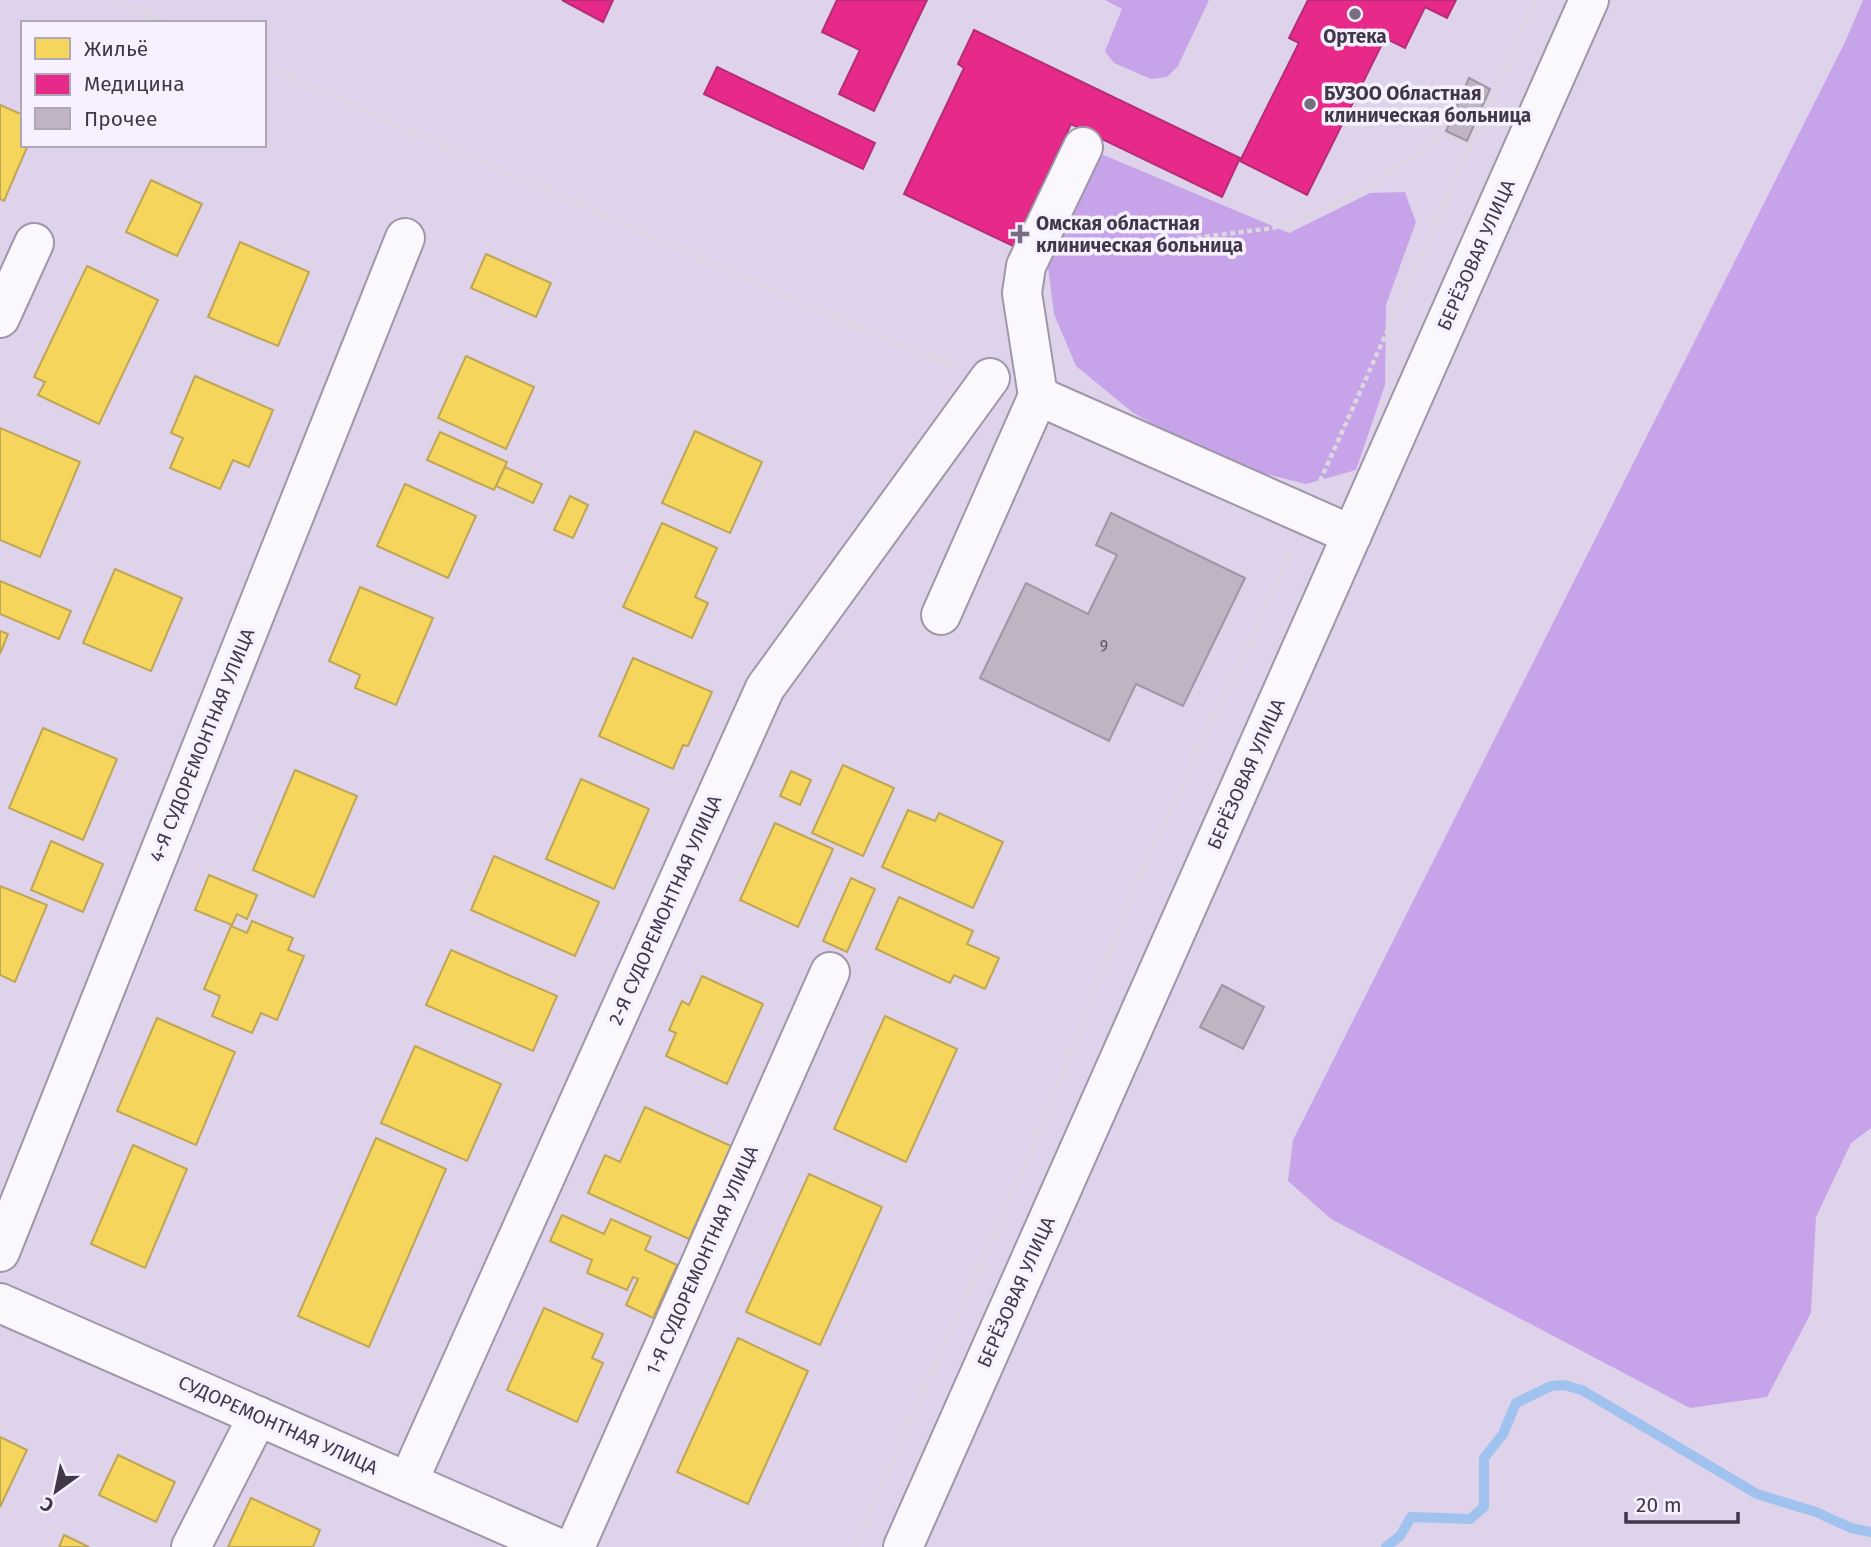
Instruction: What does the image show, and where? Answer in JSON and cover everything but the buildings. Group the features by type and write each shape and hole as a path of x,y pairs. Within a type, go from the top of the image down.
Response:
{"street":[{"name":"БЕРЁЗОВАЯ УЛИЦА","path":"903,1547 1589,0"},
{"path":"941,615 1038,396 1022,293 1026,266 1083,147"},
{"name":"4-Я СУДОРЕМОНТНАЯ УЛИЦА","path":"0,1252 405,238"},
{"path":"0,318 34,243"},
{"name":"2-Я СУДОРЕМОНТНАЯ УЛИЦА","path":"408,1482 765,688 990,378"},
{"path":"1038,396 1352,535"},
{"name":"1-Я СУДОРЕМОНТНАЯ УЛИЦА","path":"575,1547 830,972"},
{"name":"СУДОРЕМОНТНАЯ УЛИЦА","path":"0,1303 556,1547"},
{"path":"191,1547 258,1416"}],"path":[{"path":"114,0 161,21"},
{"path":"854,1547 1046,1118 1135,886 1306,515 1536,0"},
{"path":"266,67 886,340 990,378"},
{"path":"1034,249 1139,245 1273,228 1315,214 1362,191 1444,135 1470,146"}],"shaded area":[{"path":"1105,0 1209,0 1178,66 1167,77 1151,79 1114,63 1105,51 1122,9"},
{"path":"1863,0 1871,0 1871,1128 1851,1143 1816,1217 1811,1313 1767,1397 1690,1408 1331,1219 1288,1181 1293,1140 1845,42"},
{"path":"1094,151 1289,233 1370,193 1405,192 1416,222 1386,305 1385,385 1356,470 1306,484 1242,468 1188,445 1132,412 1076,366 1054,314 1048,267"}],"waterway":[{"path":"1386,1547 1400,1536 1411,1517 1470,1519 1484,1507 1484,1458 1503,1434 1516,1403 1551,1386 1564,1385 1582,1390 1757,1494 1816,1512 1851,1528 1871,1532"}],"place":[{"name":"Ортека","path":"1355,14"},
{"name":"БУЗОО Областная клиническая больница","path":"1310,104"},
{"name":"Омская областная клиническая больница","path":"1020,234"}]}
